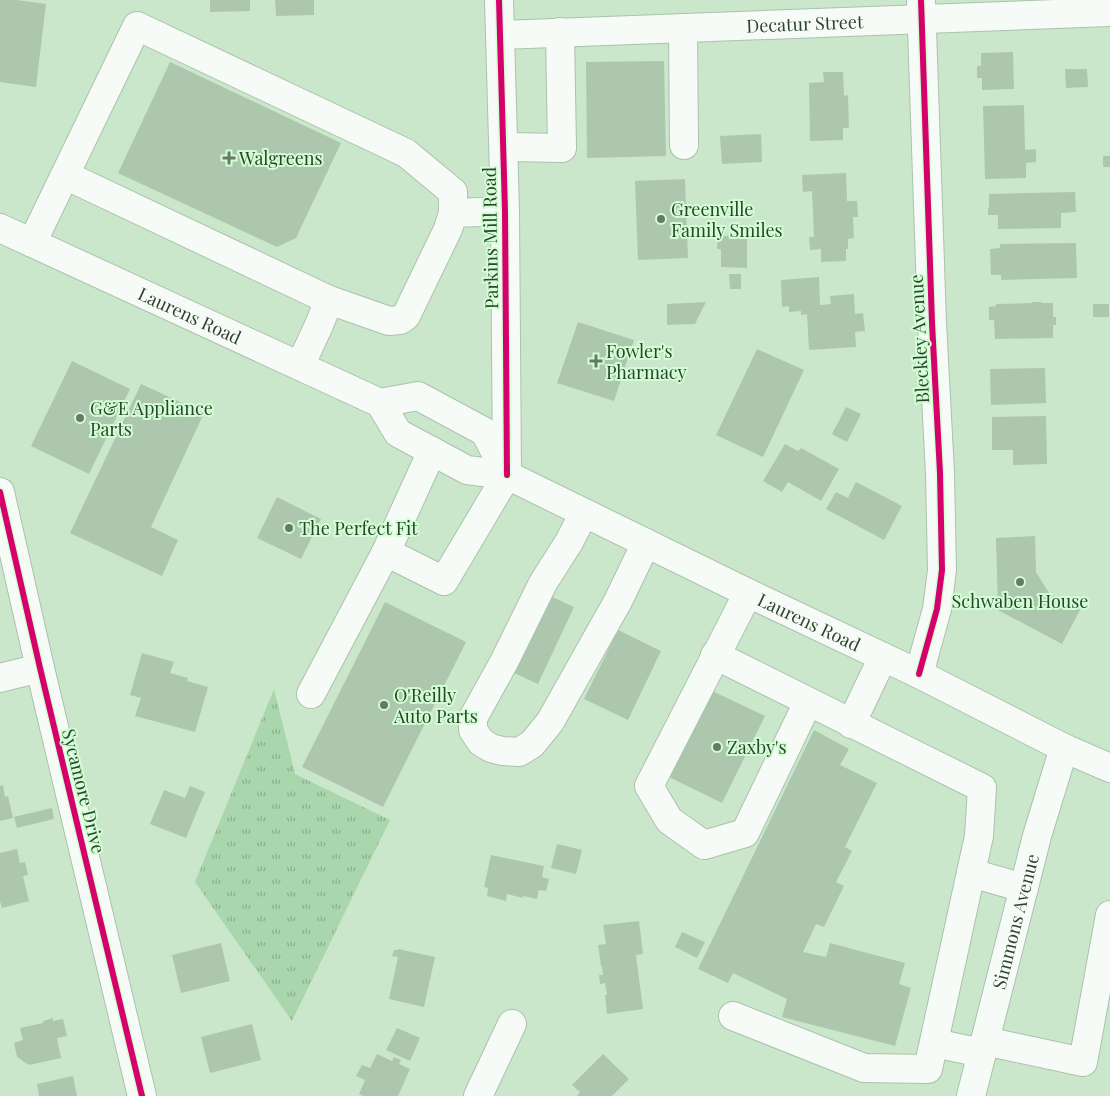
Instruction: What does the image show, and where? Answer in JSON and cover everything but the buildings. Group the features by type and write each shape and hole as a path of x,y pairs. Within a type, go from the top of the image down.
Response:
{"street":[{"name":"Parkins Mill Road","path":"499,0 504,147 507,475"},
{"name":"Decatur Street","path":"500,35 683,28 921,9 1110,12"},
{"name":"Bleckley Avenue","path":"919,674 937,609 942,570 940,473 932,323 921,9"},
{"path":"32,243 64,175 137,26 406,153 453,192 453,213 448,229 406,316 400,320 389,322 329,300 64,175"},
{"path":"683,28 684,145"},
{"path":"504,147 562,148 560,32"},
{"path":"453,213 505,210"},
{"name":"Laurens Road","path":"0,228 380,403 398,433 467,470 507,475 748,593 883,656 1064,748 1110,768"},
{"path":"300,366 329,300"},
{"path":"380,403 418,396 485,432 507,475 444,582 386,552"},
{"path":"311,694 386,552 432,451"},
{"name":"Sycamore Drive","path":"0,492 142,1096"},
{"path":"584,513 569,542 543,584 504,662 473,718 473,730 481,742 491,748 519,752 532,744 550,722 618,601 646,543"},
{"path":"748,593 649,786 669,820 704,845 745,833 808,702"},
{"path":"715,655 982,788 979,836 928,1069 864,1068 733,1016"},
{"path":"852,724 883,656"},
{"path":"0,678 40,668"},
{"name":"Simmons Avenue","path":"971,1096 1037,836 1064,748"},
{"path":"971,873 1024,888"},
{"path":"934,1042 983,1047 1083,1062 1110,915"},
{"path":"478,1096 512,1024"}],"green space":[{"path":"274,689 295,774 390,820 292,1021 195,882"}],"cycle path":[{"path":"499,0 505,211 507,475"},
{"path":"919,674 937,609 942,570 940,473 932,323 921,0"},
{"path":"0,492 142,1096"}],"place":[{"name":"Walgreens","path":"229,158"},
{"name":"Greenville Family Smiles","path":"661,219"},
{"name":"Fowler's Pharmacy","path":"596,361"},
{"name":"G&E Appliance Parts","path":"80,418"},
{"name":"The Perfect Fit","path":"289,528"},
{"name":"Schwaben House","path":"1020,582"},
{"name":"O'Reilly Auto Parts","path":"384,705"},
{"name":"Zaxby's","path":"717,747"}]}
